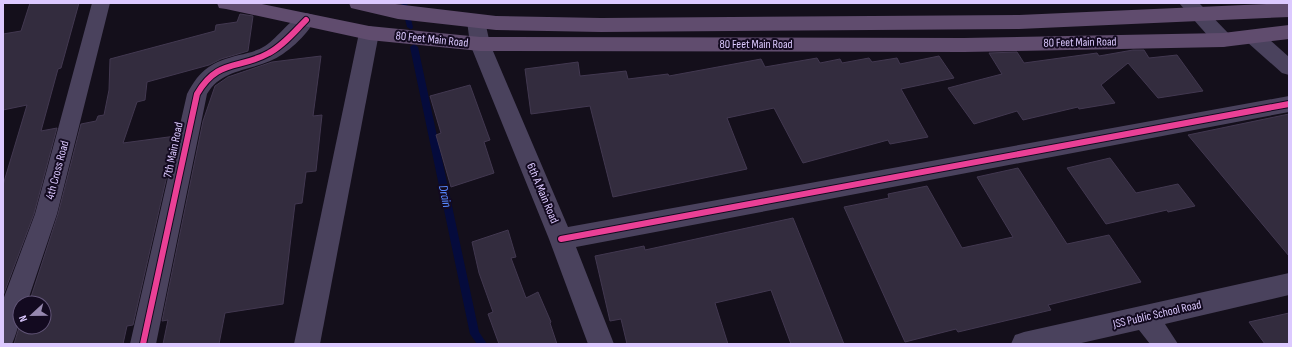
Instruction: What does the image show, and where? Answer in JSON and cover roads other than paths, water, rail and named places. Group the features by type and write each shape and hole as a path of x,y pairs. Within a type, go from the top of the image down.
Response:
{"main road":[{"name":"80 Feet Main Road","path":"226,3 370,33 480,44 964,45 1223,40 1289,32"},
{"name":"80 Feet Main Road","path":"358,3 496,23 601,25 1019,22 1194,9 1289,10"}],"street":[{"name":"4th Cross Road","path":"3,335 46,214 101,3"},
{"path":"1194,9 1223,40"},
{"name":"7th Main Road","path":"143,344 197,94 207,78 220,69 256,59 269,53 280,45 306,20"},
{"name":"6th A Main Road","path":"476,21 480,44 562,238 601,344"},
{"path":"307,344 370,33"},
{"path":"1254,37 1289,68"},
{"path":"562,238 1289,104"},
{"name":"JSS Public School Road","path":"1024,344 1289,284"},
{"path":"1145,317 1165,344"}],"waterway":[{"path":"404,3 410,27"},
{"name":"Drain","path":"414,47 475,334 482,344"}]}
